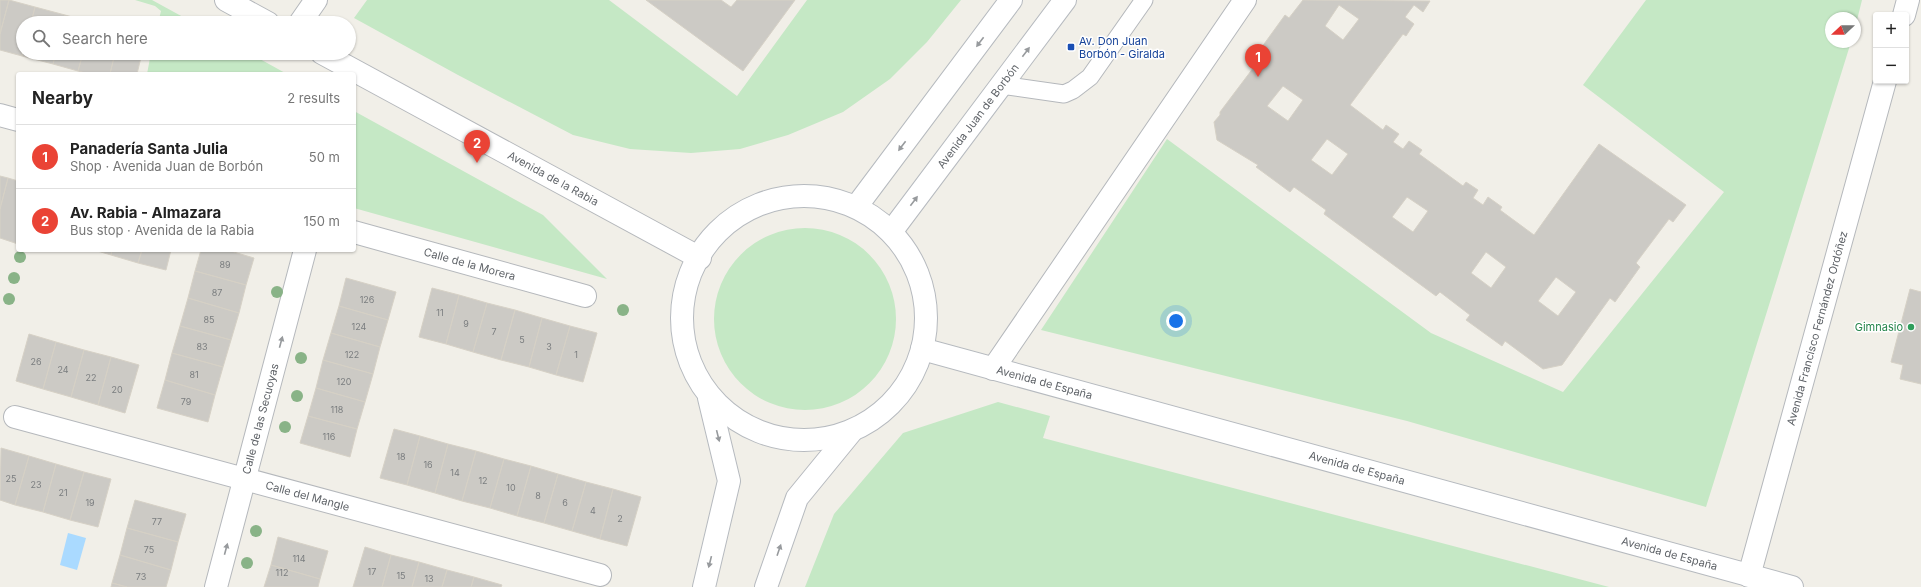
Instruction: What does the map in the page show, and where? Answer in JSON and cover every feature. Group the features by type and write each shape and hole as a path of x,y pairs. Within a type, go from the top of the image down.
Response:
{"street":[{"path":"226,0 255,16"},
{"path":"305,16 316,0"},
{"path":"856,207 1011,0"},
{"name":"Avenida Juan de Borbón","path":"891,232 1065,0"},
{"path":"993,369 1245,0"},
{"path":"1905,12 1908,0"},
{"name":"Avenida de la Rabia","path":"335,60 700,258"},
{"name":"Avenida Francisco Fernández Ordóñez","path":"1749,576 1884,84"},
{"path":"0,115 16,119"},
{"path":"704,587 729,481 709,398 688,361 682,299 706,242 736,214 793,195 829,197 856,207 891,232 913,262 922,285 926,323 922,349 903,391 875,419 851,432 809,441 781,440 740,424 709,398"},
{"name":"Calle de la Morera","path":"356,233 585,296"},
{"name":"Calle de las Secuoyas","path":"216,587 304,252"},
{"name":"Avenida de España","path":"922,349 1792,587"},
{"name":"Calle del Mangle","path":"15,417 600,575"},
{"path":"766,587 797,498 851,432"}],"lane":[{"path":"1001,85 1064,94 1074,90 1090,77 1144,0"}],"green space":[{"path":"135,0 152,0 181,16 160,16 161,11 155,6"},
{"path":"367,0 609,0 737,96 807,0 961,0 927,42 890,79 843,112 788,135 740,149 691,153 630,149 573,135 458,75 356,19 355,16"},
{"path":"1646,0 1862,0 1859,12 1825,12 1825,48 1849,48 1706,507 1407,421 1041,330 1167,139 1431,333 1563,392 1724,192 1583,85"},
{"path":"150,60 262,60 283,72 147,72"},
{"path":"356,112 543,215 607,279 356,209"},
{"path":"805,228 823,230 840,235 848,239 869,255 885,276 889,284 894,301 896,319 894,337 889,354 885,362 869,383 848,399 840,403 823,408 805,410 787,408 770,403 762,399 741,383 725,362 721,354 716,337 714,319 716,301 721,284 725,276 741,255 762,239 770,235 787,230"},
{"path":"998,402 1050,416 1043,438 1609,587 805,587 834,514 903,433"}],"water":[{"path":"68,533 86,538 77,570 60,565"}],"building":[{"path":"0,0 9,0 0,34"},
{"path":"9,0 35,7 33,16 16,16 16,54 0,50 0,34"},
{"path":"646,0 721,0 731,7 737,0 795,0 743,71"},
{"path":"1303,0 1430,1 1423,12 1414,5 1405,17 1414,24 1406,36 1403,34 1350,105 1383,130 1386,125 1399,134 1393,142 1403,149 1409,141 1422,150 1419,154 1463,186 1466,182 1478,190 1473,198 1483,205 1488,197 1502,207 1500,210 1534,235 1599,144 1686,205 1673,222 1669,219 1636,263 1640,267 1615,302 1610,298 1562,365 1543,369 1505,341 1502,346 1466,320 1470,315 1440,292 1436,296 1324,214 1326,210 1294,187 1290,192 1256,167 1258,165 1217,140 1214,122 1263,55 1259,51 1285,15 1289,18","holes":["1339,5 1359,19 1343,40 1325,26","1283,86 1303,100 1288,121 1267,106","1327,139 1348,154 1332,175 1311,160","1407,197 1428,211 1413,232 1392,217","1486,252 1506,267 1491,288 1471,273","1556,277 1576,292 1558,316 1538,301"]},
{"path":"35,7 65,15 65,16 33,16"},
{"path":"38,60 54,60 53,64"},
{"path":"54,60 81,60 78,71 53,64"},
{"path":"81,60 113,60 110,72 78,71"},
{"path":"113,60 140,60 137,72 110,72"},
{"path":"0,176 8,178 0,209"},
{"path":"8,178 16,180 16,243 0,238 0,209"},
{"path":"101,252 112,252 111,255"},
{"path":"112,252 141,252 138,263 111,255"},
{"path":"141,252 170,252 166,270 138,263"},
{"path":"200,252 234,252 254,258 246,285 195,271"},
{"path":"195,271 246,285 239,313 188,298"},
{"path":"346,278 396,292 388,320 339,306"},
{"path":"432,288 459,295 446,344 419,337"},
{"name":"Gimnasio","path":"1910,289 1921,292 1921,384 1900,379 1903,365 1891,362"},
{"path":"459,295 487,303 473,352 446,344"},
{"path":"188,298 239,313 231,340 180,326"},
{"path":"487,303 515,310 501,360 473,352"},
{"path":"339,306 388,320 380,347 331,333"},
{"path":"515,310 542,318 529,367 501,360"},
{"path":"542,318 570,326 556,375 529,367"},
{"path":"180,326 231,340 223,367 172,353"},
{"path":"570,326 597,333 583,382 556,375"},
{"path":"331,333 380,347 373,374 323,360"},
{"path":"29,334 56,342 43,389 16,381"},
{"path":"56,342 84,350 71,397 43,389"},
{"path":"84,350 111,357 98,405 71,397"},
{"path":"172,353 223,367 215,395 165,380"},
{"path":"111,357 139,365 125,413 98,405"},
{"path":"323,360 373,374 365,402 316,388"},
{"path":"165,380 215,395 208,422 157,408"},
{"path":"316,388 365,402 357,429 308,416"},
{"path":"308,416 357,429 350,457 300,443"},
{"path":"394,429 420,436 407,485 380,478"},
{"path":"420,436 448,444 435,493 407,485"},
{"path":"448,444 476,451 462,501 435,493"},
{"path":"1,448 29,456 15,505 0,500"},
{"path":"476,451 504,459 490,508 462,501"},
{"path":"29,456 56,464 43,512 15,505"},
{"path":"504,459 531,466 517,516 490,508"},
{"path":"56,464 84,472 70,520 43,512"},
{"path":"531,466 558,474 544,523 517,516"},
{"path":"84,472 111,479 98,527 70,520"},
{"path":"558,474 586,482 572,531 544,523"},
{"path":"586,482 613,489 600,539 572,531"},
{"path":"613,489 641,497 627,546 600,539"},
{"path":"135,500 186,514 178,542 127,528"},
{"path":"127,528 178,542 171,570 120,555"},
{"path":"278,537 328,551 320,579 271,565"},
{"path":"365,547 391,555 382,587 353,587"},
{"path":"120,555 171,570 166,587 127,587 112,583"},
{"path":"391,555 419,562 412,587 382,587"},
{"path":"419,562 447,570 442,587 412,587"},
{"path":"271,565 320,579 318,587 264,587"},
{"path":"447,570 474,577 471,587 442,587"},
{"path":"474,577 502,585 501,587 471,587"},
{"path":"112,583 127,587 111,587"}],"place":[{"name":"Av. Don Juan Borbón - Giralda","path":"1071,47"},
{"name":"Panadería Santa Julia","path":"1258,77"},
{"name":"Av. Rabia - Almazara","path":"477,163"},
{"name":"Gimnasio","path":"1911,327"}]}
